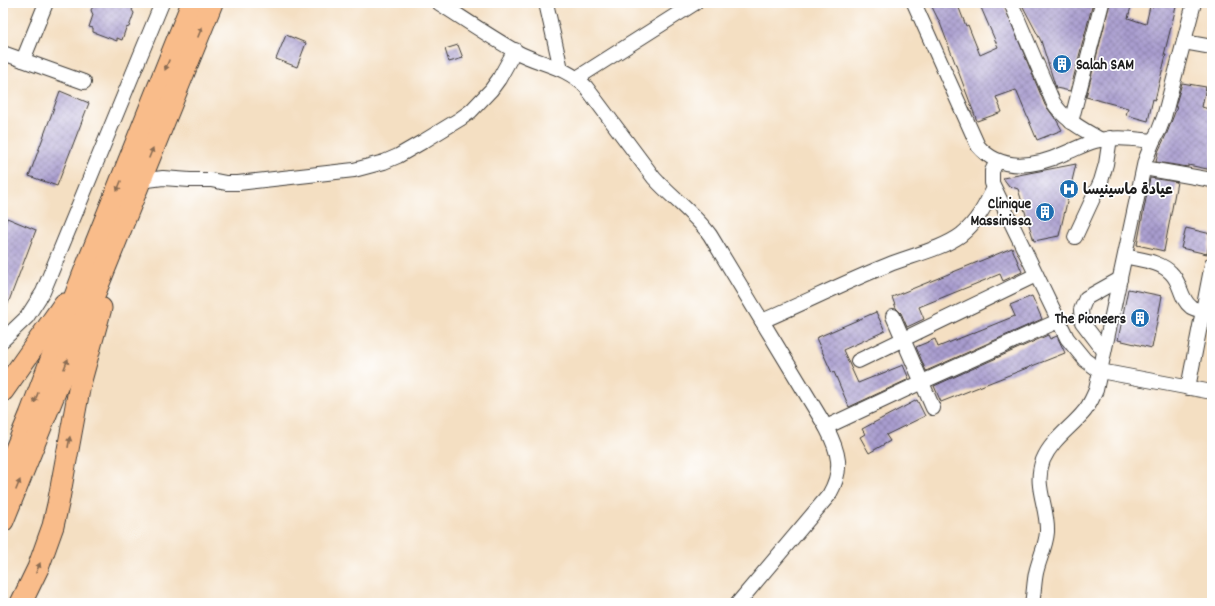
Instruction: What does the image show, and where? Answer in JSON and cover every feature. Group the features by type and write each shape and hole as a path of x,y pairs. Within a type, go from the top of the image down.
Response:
{"highway":[{"path":"3,480 192,3"},
{"path":"3,521 212,3"},
{"path":"21,603 38,568 53,526 80,384 128,210"},
{"path":"3,391 83,275"}],"street":[{"path":"23,60 46,3"},
{"path":"3,340 27,317 43,292 162,3"},
{"path":"439,3 514,50 534,60 561,69 577,78 586,87 654,178 664,189 693,214 710,235 835,444 838,470 833,487 826,498 738,603"},
{"path":"546,3 561,69"},
{"path":"577,78 695,3"},
{"path":"914,3 974,138 984,152 997,161 1008,164 1042,162 1063,155 1087,144 1106,139 1119,138 1153,141"},
{"path":"1011,3 1053,102 1061,113 1071,122 1106,139"},
{"path":"1071,122 1102,3"},
{"path":"1032,603 1036,573 1047,531 1039,487 1043,459 1053,443 1080,417 1088,406 1096,390 1147,154 1164,117 1194,3"},
{"path":"1184,42 1212,48"},
{"path":"140,181 163,178 211,180 226,183 260,181 354,170 384,162 411,149 460,120 471,111 491,90 499,79 514,50"},
{"path":"3,53 84,82"},
{"path":"1074,237 1101,181 1106,164 1106,139"},
{"path":"997,161 992,171 992,183 994,188 1058,321 1067,338 1078,353 1100,371 1212,392"},
{"path":"1144,168 1212,180"},
{"path":"762,321 887,265 943,246 952,241 974,222 985,206 994,188"},
{"path":"1125,256 1160,265 1171,273 1179,285 1183,296 1192,308 1203,311"},
{"path":"1188,388 1212,264"},
{"path":"858,362 1036,275"},
{"path":"1104,351 1082,322 1081,310 1086,298 1120,279"},
{"path":"893,316 933,408"},
{"path":"826,427 1058,321"}],"building":[{"path":"95,3 113,3 123,7 125,3 134,6 132,10 134,13 129,27 126,28 122,40 117,38 117,41 93,32 93,28 89,27 93,15 91,10"},
{"path":"930,3 957,3 980,55 998,47 979,3 1003,3 1045,105 1062,130 1037,140 1016,90 996,97 1002,112 977,121 940,23"},
{"name":"Salah SAM","path":"1021,3 1093,3 1070,91 1056,88 1041,41"},
{"path":"1110,3 1132,3 1128,18 1146,24 1150,6 1153,7 1154,3 1177,3 1155,100 1153,99 1148,121 1126,115 1128,108 1086,97"},
{"path":"286,35 306,43 297,67 276,59"},
{"path":"458,45 463,58 449,62 445,49"},
{"path":"1182,83 1206,87 1202,107 1212,110 1212,170 1188,165 1188,167 1156,162 1158,152 1177,107 1175,107"},
{"path":"60,91 89,103 57,186 29,176"},
{"name":"Clinique Massinissa","path":"1076,164 1059,236 1034,241 1018,189 1009,186 1003,178"},
{"path":"1150,178 1177,182 1164,251 1137,245"},
{"path":"7,218 36,230 4,314 3,230"},
{"path":"1186,228 1211,234 1207,254 1181,248"},
{"path":"1012,248 1022,272 1003,281 1000,274 919,307 924,319 907,327 901,313 896,308 892,297"},
{"name":"The Pioneers","path":"1128,289 1162,296 1152,348 1118,340"},
{"path":"1032,296 1042,319 926,371 916,347 935,339 938,347 1015,316 1010,305"},
{"path":"876,312 885,331 843,350 858,383 903,365 909,379 849,407 834,372 832,373 816,338"},
{"path":"1048,335 1050,339 1057,336 1065,353 941,402 934,386"},
{"path":"917,400 925,416 886,435 890,441 869,453 860,437 865,434 862,429"}],"place":[{"name":"Salah SAM","path":"1062,64"},
{"name":"عيادة ماسينيسا","path":"1069,189"},
{"name":"Clinique Massinissa","path":"1045,212"},
{"name":"The Pioneers","path":"1140,318"}]}
